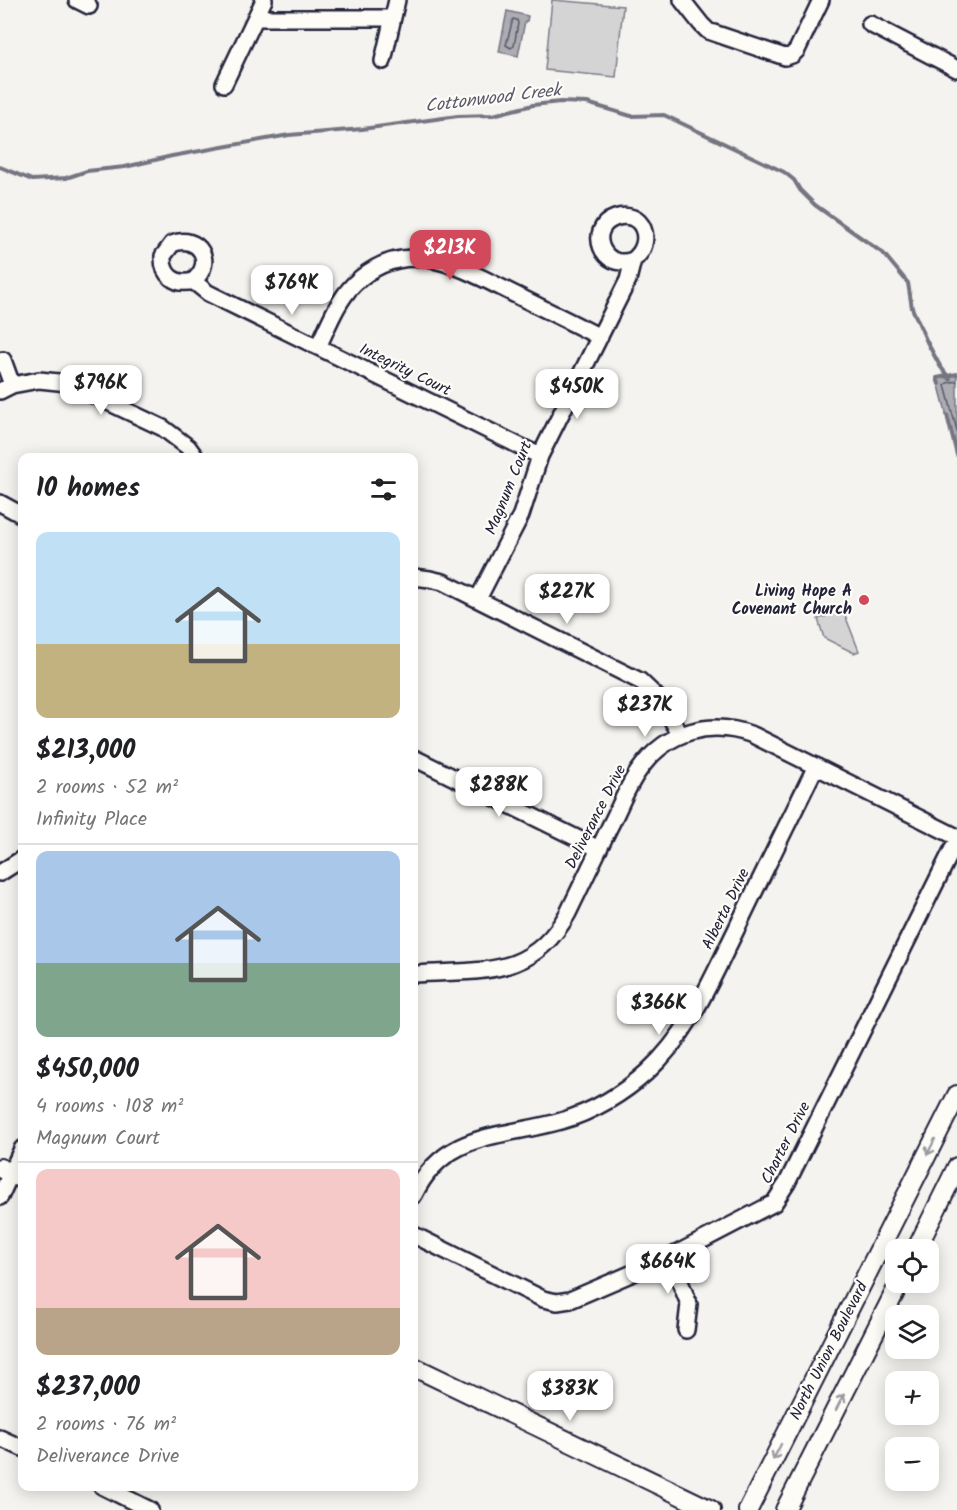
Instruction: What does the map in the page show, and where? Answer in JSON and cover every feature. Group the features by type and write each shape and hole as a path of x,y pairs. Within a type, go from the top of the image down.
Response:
{"main road":[{"name":"North Union Boulevard","path":"748,1510 957,1095"},
{"path":"921,1239 957,1167"},
{"name":"North Union Boulevard","path":"785,1510 894,1293"},
{"path":"418,1368 711,1510"}],"street":[{"path":"224,84 264,0"},
{"path":"383,61 397,0"},
{"path":"682,0 708,31 785,57 797,50 821,0"},
{"path":"256,18 393,18"},
{"path":"870,24 957,69"},
{"path":"318,347 336,308 353,285 371,271 392,261 420,257 436,259 469,271 600,337"},
{"name":"Magnum Court","path":"478,599 520,515 540,456 628,280 633,260"},
{"name":"Integrity Court","path":"193,281 208,293 540,456"},
{"path":"3,360 6,388 39,380 81,388 164,428 192,453"},
{"path":"0,504 18,512"},
{"path":"418,578 443,582 640,681 662,701 680,734"},
{"name":"Deliverance Drive","path":"418,974 510,966 538,951 559,929 640,769 657,750 680,734 710,727 738,729 957,838"},
{"path":"418,760 599,849"},
{"name":"Alberta Drive","path":"418,1189 432,1166 455,1148 488,1136 543,1126 577,1116 631,1086 664,1056 696,1011 816,766"},
{"name":"Charter Drive","path":"418,1237 543,1299 558,1302 584,1296 670,1257 774,1203 782,1193 957,838"},
{"path":"0,873 18,862"},
{"path":"0,1197 18,1158"},
{"path":"670,1257 689,1304 686,1330"},
{"path":"0,1438 18,1446"},
{"path":"112,1491 150,1510"}],"shaded area":[{"path":"552,0 623,6 616,77 545,70"},
{"path":"843,610 859,651 854,653 824,638 818,619"}],"water":[{"path":"507,11 528,16 518,56 499,52"},
{"path":"957,374 957,455 937,378"}],"waterway":[{"name":"Cottonwood Creek","path":"0,167 32,180 66,178 87,171 125,167 289,135 362,129 458,116 493,115 533,105 560,102 587,103 631,116 664,115 784,172 794,180 800,190 815,205 884,254 908,283 912,308 927,342 950,379"},
{"name":"Cottonwood Creek","path":"939,384 937,378 957,374"},
{"name":"Cottonwood Creek","path":"947,415 957,455"}],"place":[{"name":"Living Hope A Covenant Church","path":"864,600"}]}
